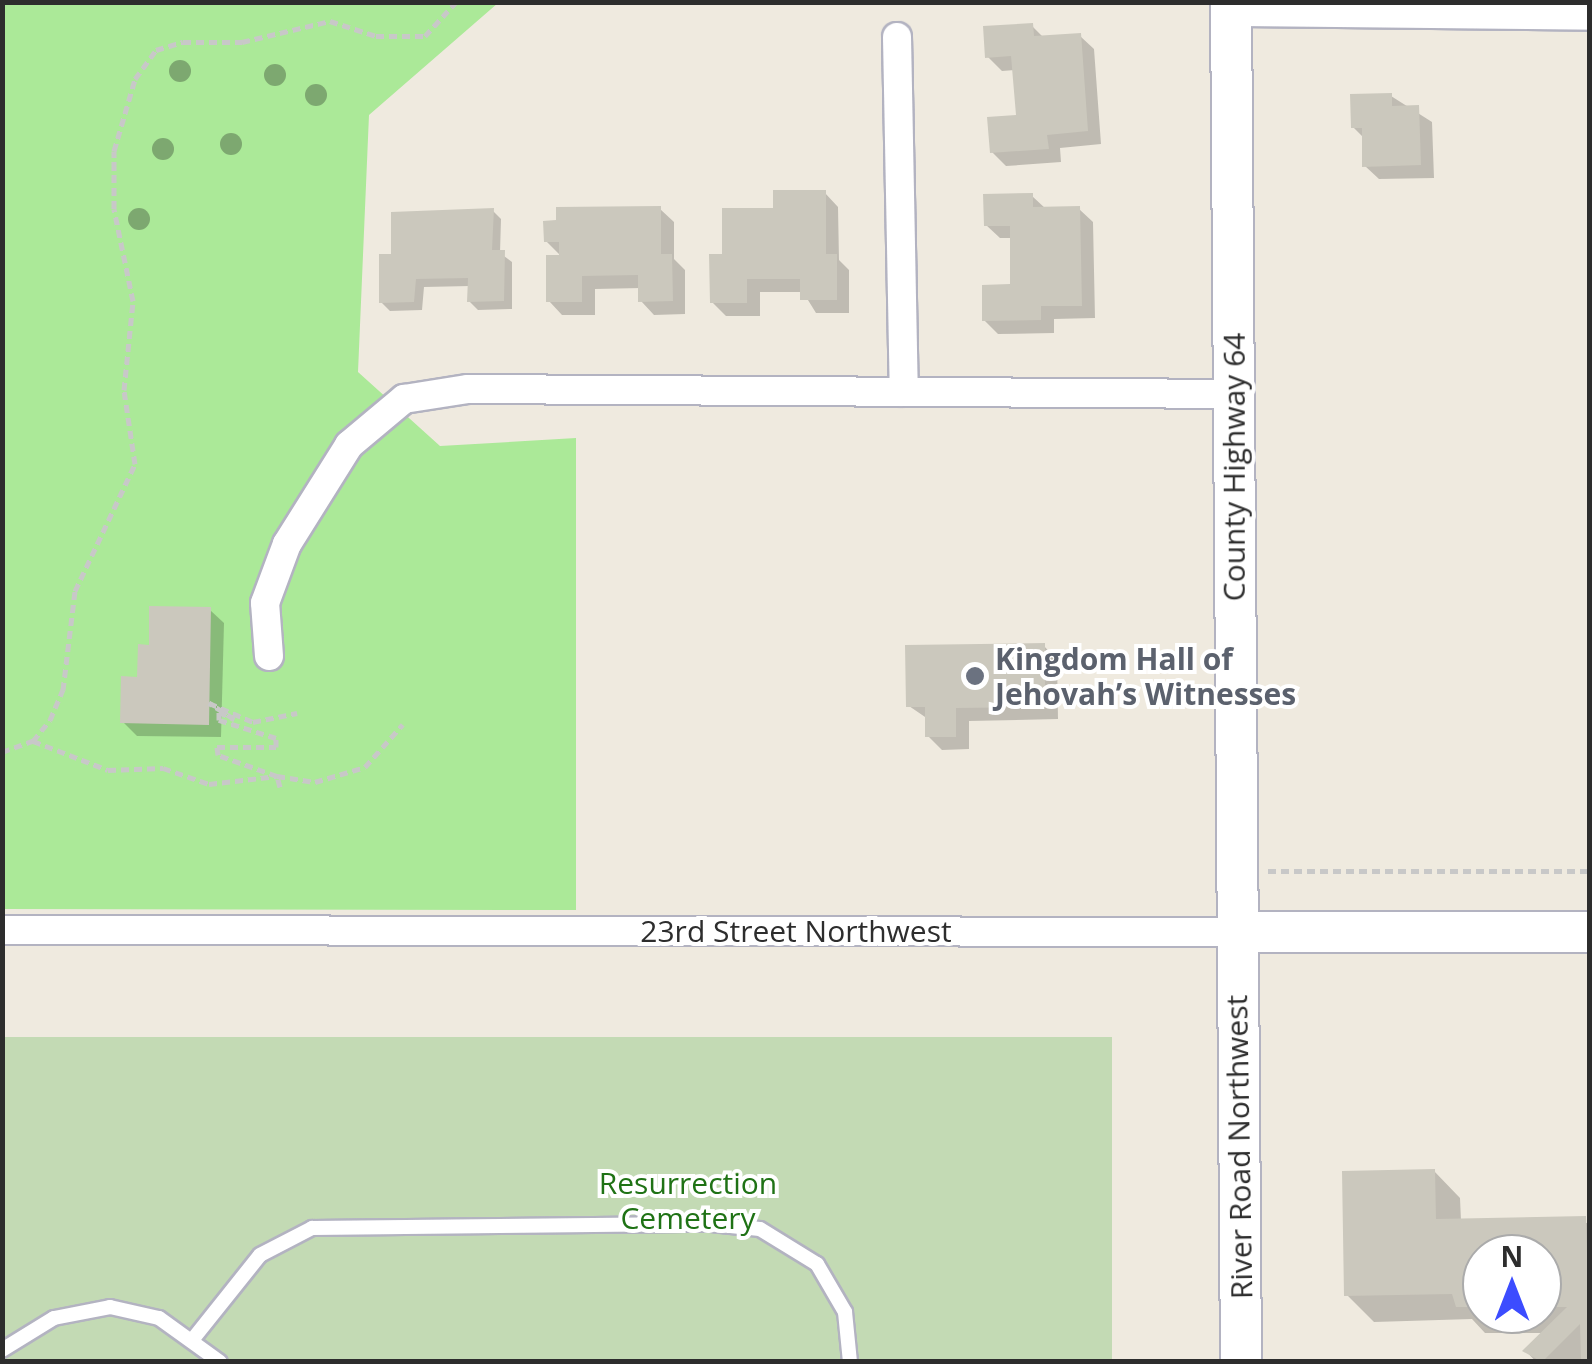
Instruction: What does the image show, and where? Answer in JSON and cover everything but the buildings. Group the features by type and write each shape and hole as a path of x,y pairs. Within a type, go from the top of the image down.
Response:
{"street":[{"path":"1231,7 1590,16"},
{"name":"County Highway 64","path":"1231,7 1237,932"},
{"path":"897,37 904,392"},
{"path":"269,656 265,604 286,544 348,445 404,399 468,389 1235,394"},
{"name":"23rd Street Northwest","path":"2,930 1590,932"},
{"name":"River Road Northwest","path":"1237,932 1241,1362"}],"lane":[{"path":"193,1339 260,1255 312,1228 711,1224 781,1238 817,1264 845,1312 850,1362"},
{"path":"2,1350 54,1318 110,1308 159,1318 220,1362"}],"path":[{"path":"34,741 64,690 75,591 135,464 124,390 134,301 114,208 114,152 135,79 156,50 183,42 242,42 330,21 376,36 425,36 456,2"},
{"path":"209,703 234,720 220,712 209,703"},
{"path":"209,703 253,722 297,713"},
{"path":"220,712 219,720 276,738 276,747 217,747 218,755 277,776 315,782 365,766 402,724"},
{"path":"2,752 34,741 108,770 162,768 235,785 277,776"},
{"path":"277,776 280,787"},
{"path":"1235,871 1590,870"}],"green space":[{"path":"3,3 498,3 369,115 358,372 440,446 576,438 576,910 3,909"},
{"name":"Resurrection Cemetery","path":"2,1037 1112,1037 1112,1361 2,1361"}],"place":[{"name":"Kingdom Hall of Jehovah’s Witnesses","path":"975,676"}]}
